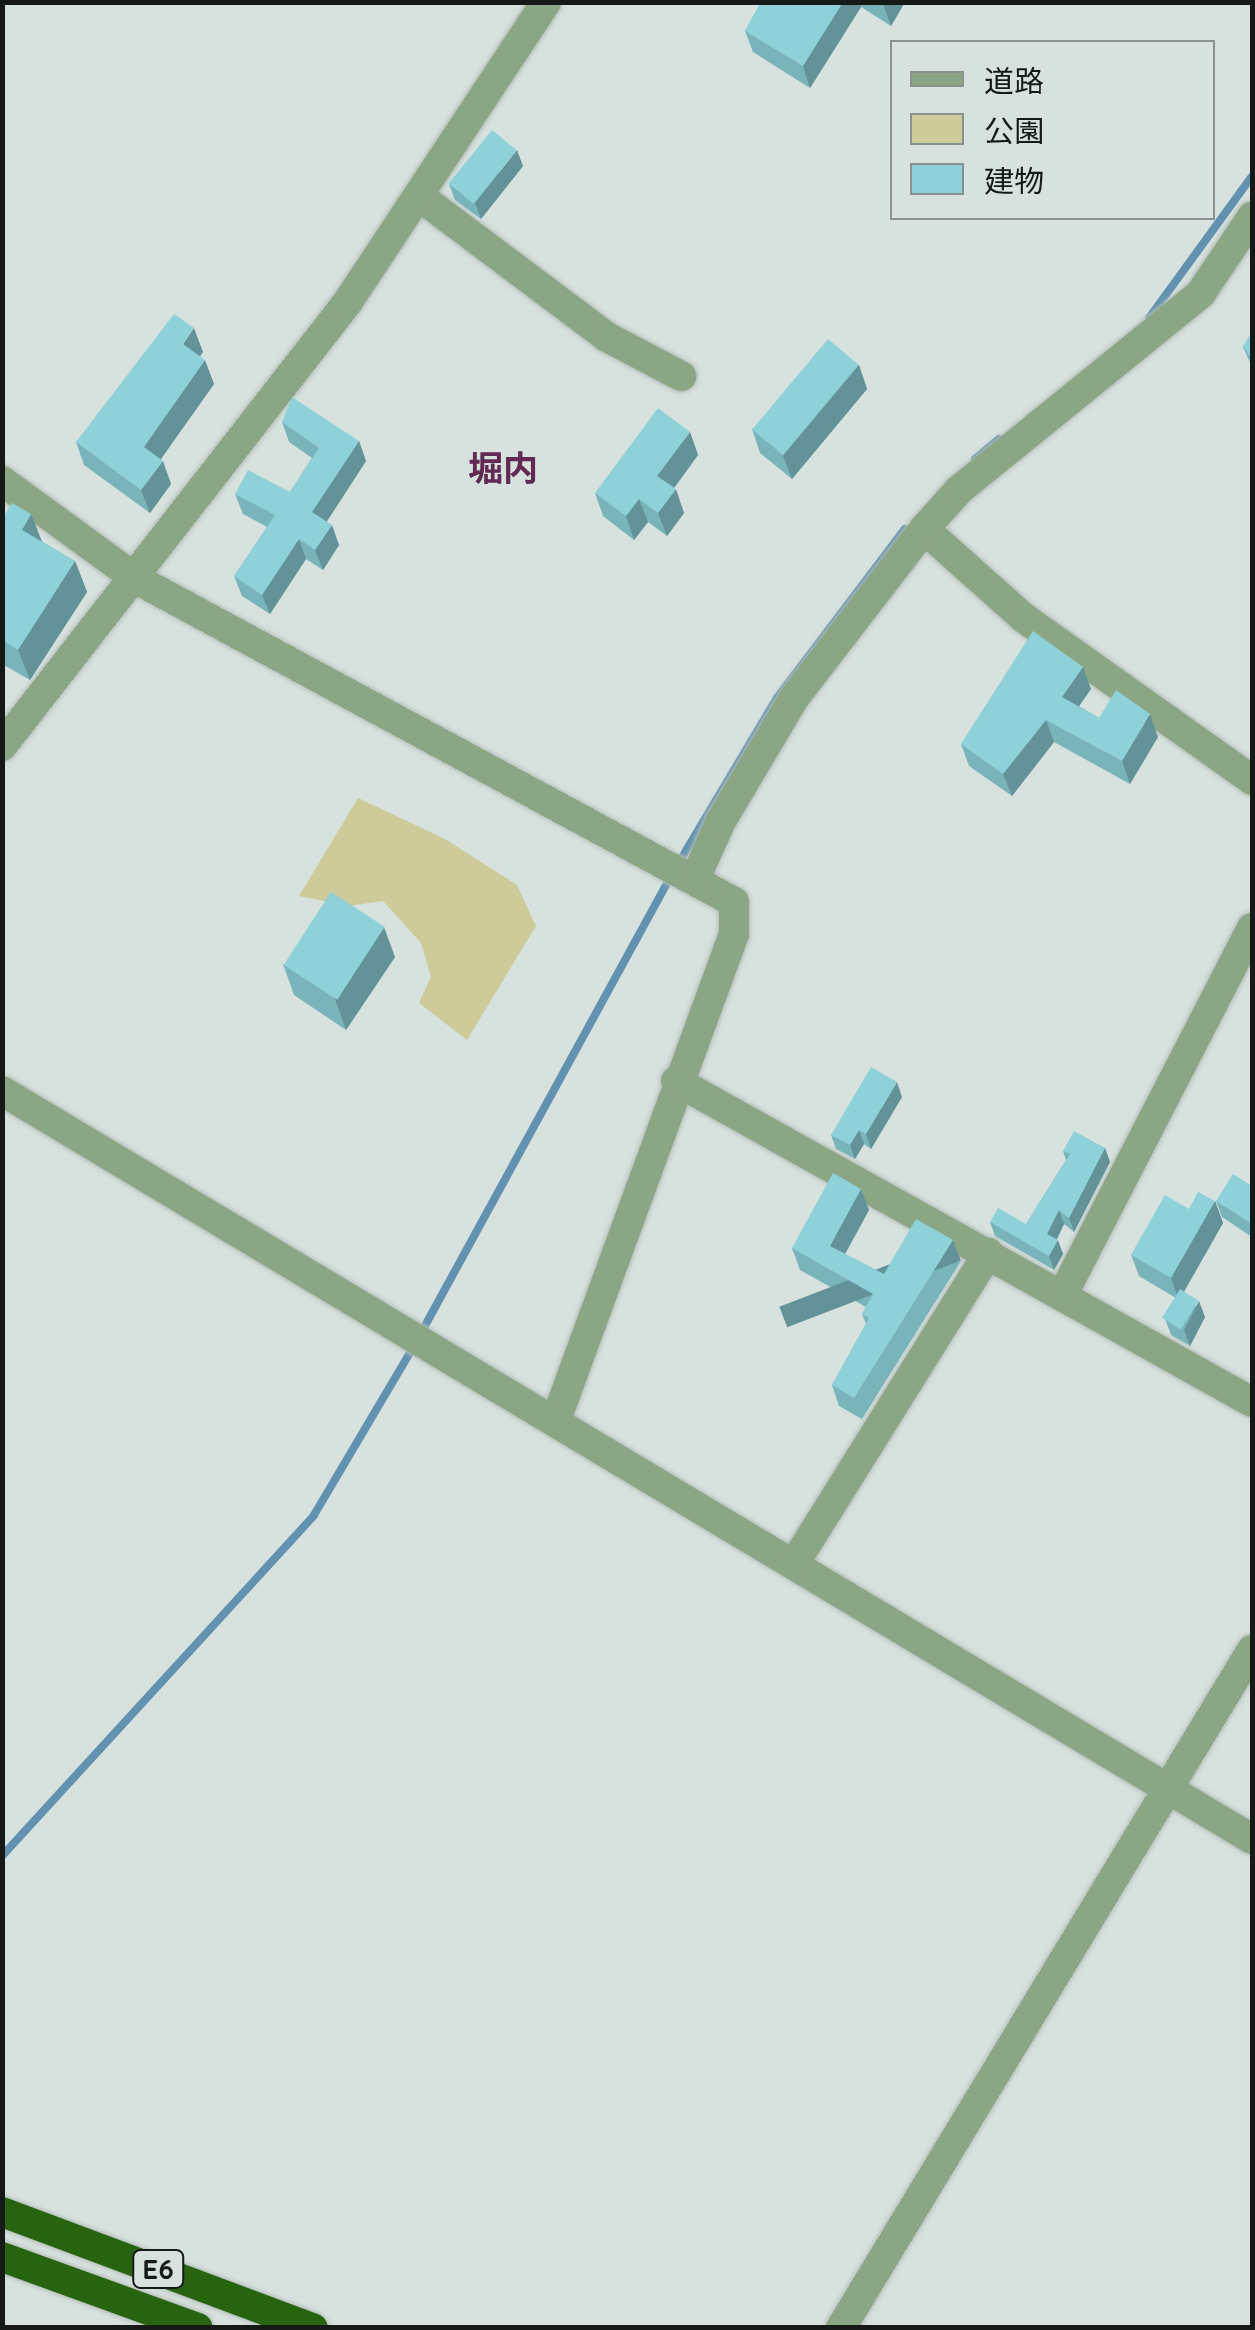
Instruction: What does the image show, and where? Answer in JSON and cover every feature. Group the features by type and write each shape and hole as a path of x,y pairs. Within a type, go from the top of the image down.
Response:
{"highway":[{"name":"E6","path":"2,2212 313,2328"},
{"name":"E6","path":"2,2256 198,2328"}],"street":[{"path":"2,746 138,580 347,304 546,2"},
{"path":"419,196 607,337 680,376"},
{"path":"683,873 720,821 794,698 924,529 959,490 1201,293 1252,217"},
{"path":"2,481 138,580 734,902 734,934 676,1081 557,1417"},
{"path":"924,529 1024,618 1252,780"},
{"path":"1062,1294 1252,928"},
{"path":"676,1081 1252,1402"},
{"path":"2,1090 419,1341 557,1417 1252,1839"},
{"path":"794,1564 988,1253"},
{"path":"841,2328 1252,1650"}],"green space":[{"path":"358,798 445,839 517,885 536,926 467,1040 419,1003 431,977 421,943 383,901 349,906 299,896"}],"building":[{"path":"761,2 843,2 803,66 745,31"},
{"path":"492,130 517,150 473,204 449,184"},
{"path":"174,314 194,328 183,344 205,360 144,447 163,461 141,490 76,442"},
{"path":"1252,332 1252,359 1243,347"},
{"path":"828,339 859,365 783,455 752,429"},
{"path":"292,397 359,441 312,512 332,525 315,550 299,539 262,595 234,576 275,515 235,494 248,470 290,492 319,448 282,422"},
{"path":"658,408 690,432 657,476 676,489 658,513 639,499 626,516 595,493"},
{"path":"12,503 31,514 22,530 75,561 18,650 2,640 2,519"},
{"path":"1033,631 1083,667 1062,697 1099,718 1116,690 1150,714 1122,761 1046,720 1003,774 961,744"},
{"path":"331,892 385,927 337,1000 284,965"},
{"path":"871,1067 897,1082 866,1134 859,1130 850,1145 831,1135"},
{"path":"1074,1131 1105,1148 1069,1218 1059,1210 1047,1234 1058,1240 1049,1256 990,1222 998,1208 1026,1224 1070,1154 1063,1151"},
{"path":"833,1173 861,1189 830,1246 884,1274 916,1219 953,1240 854,1398 832,1385 869,1318 862,1314 873,1294 792,1248"},
{"path":"1233,1174 1252,1186 1252,1224 1216,1201"},
{"path":"1198,1192 1215,1201 1171,1278 1131,1255 1165,1195 1189,1209"},
{"path":"1180,1289 1199,1301 1181,1329 1162,1318"}],"waterway":[{"path":"1149,318 1252,176"},
{"path":"975,459 999,439"},
{"path":"678,864 777,698 905,529"},
{"path":"421,1333 671,876"},
{"path":"2,1856 314,1515 414,1346"}],"district":[{"name":"堀内","path":"503,468"}]}
